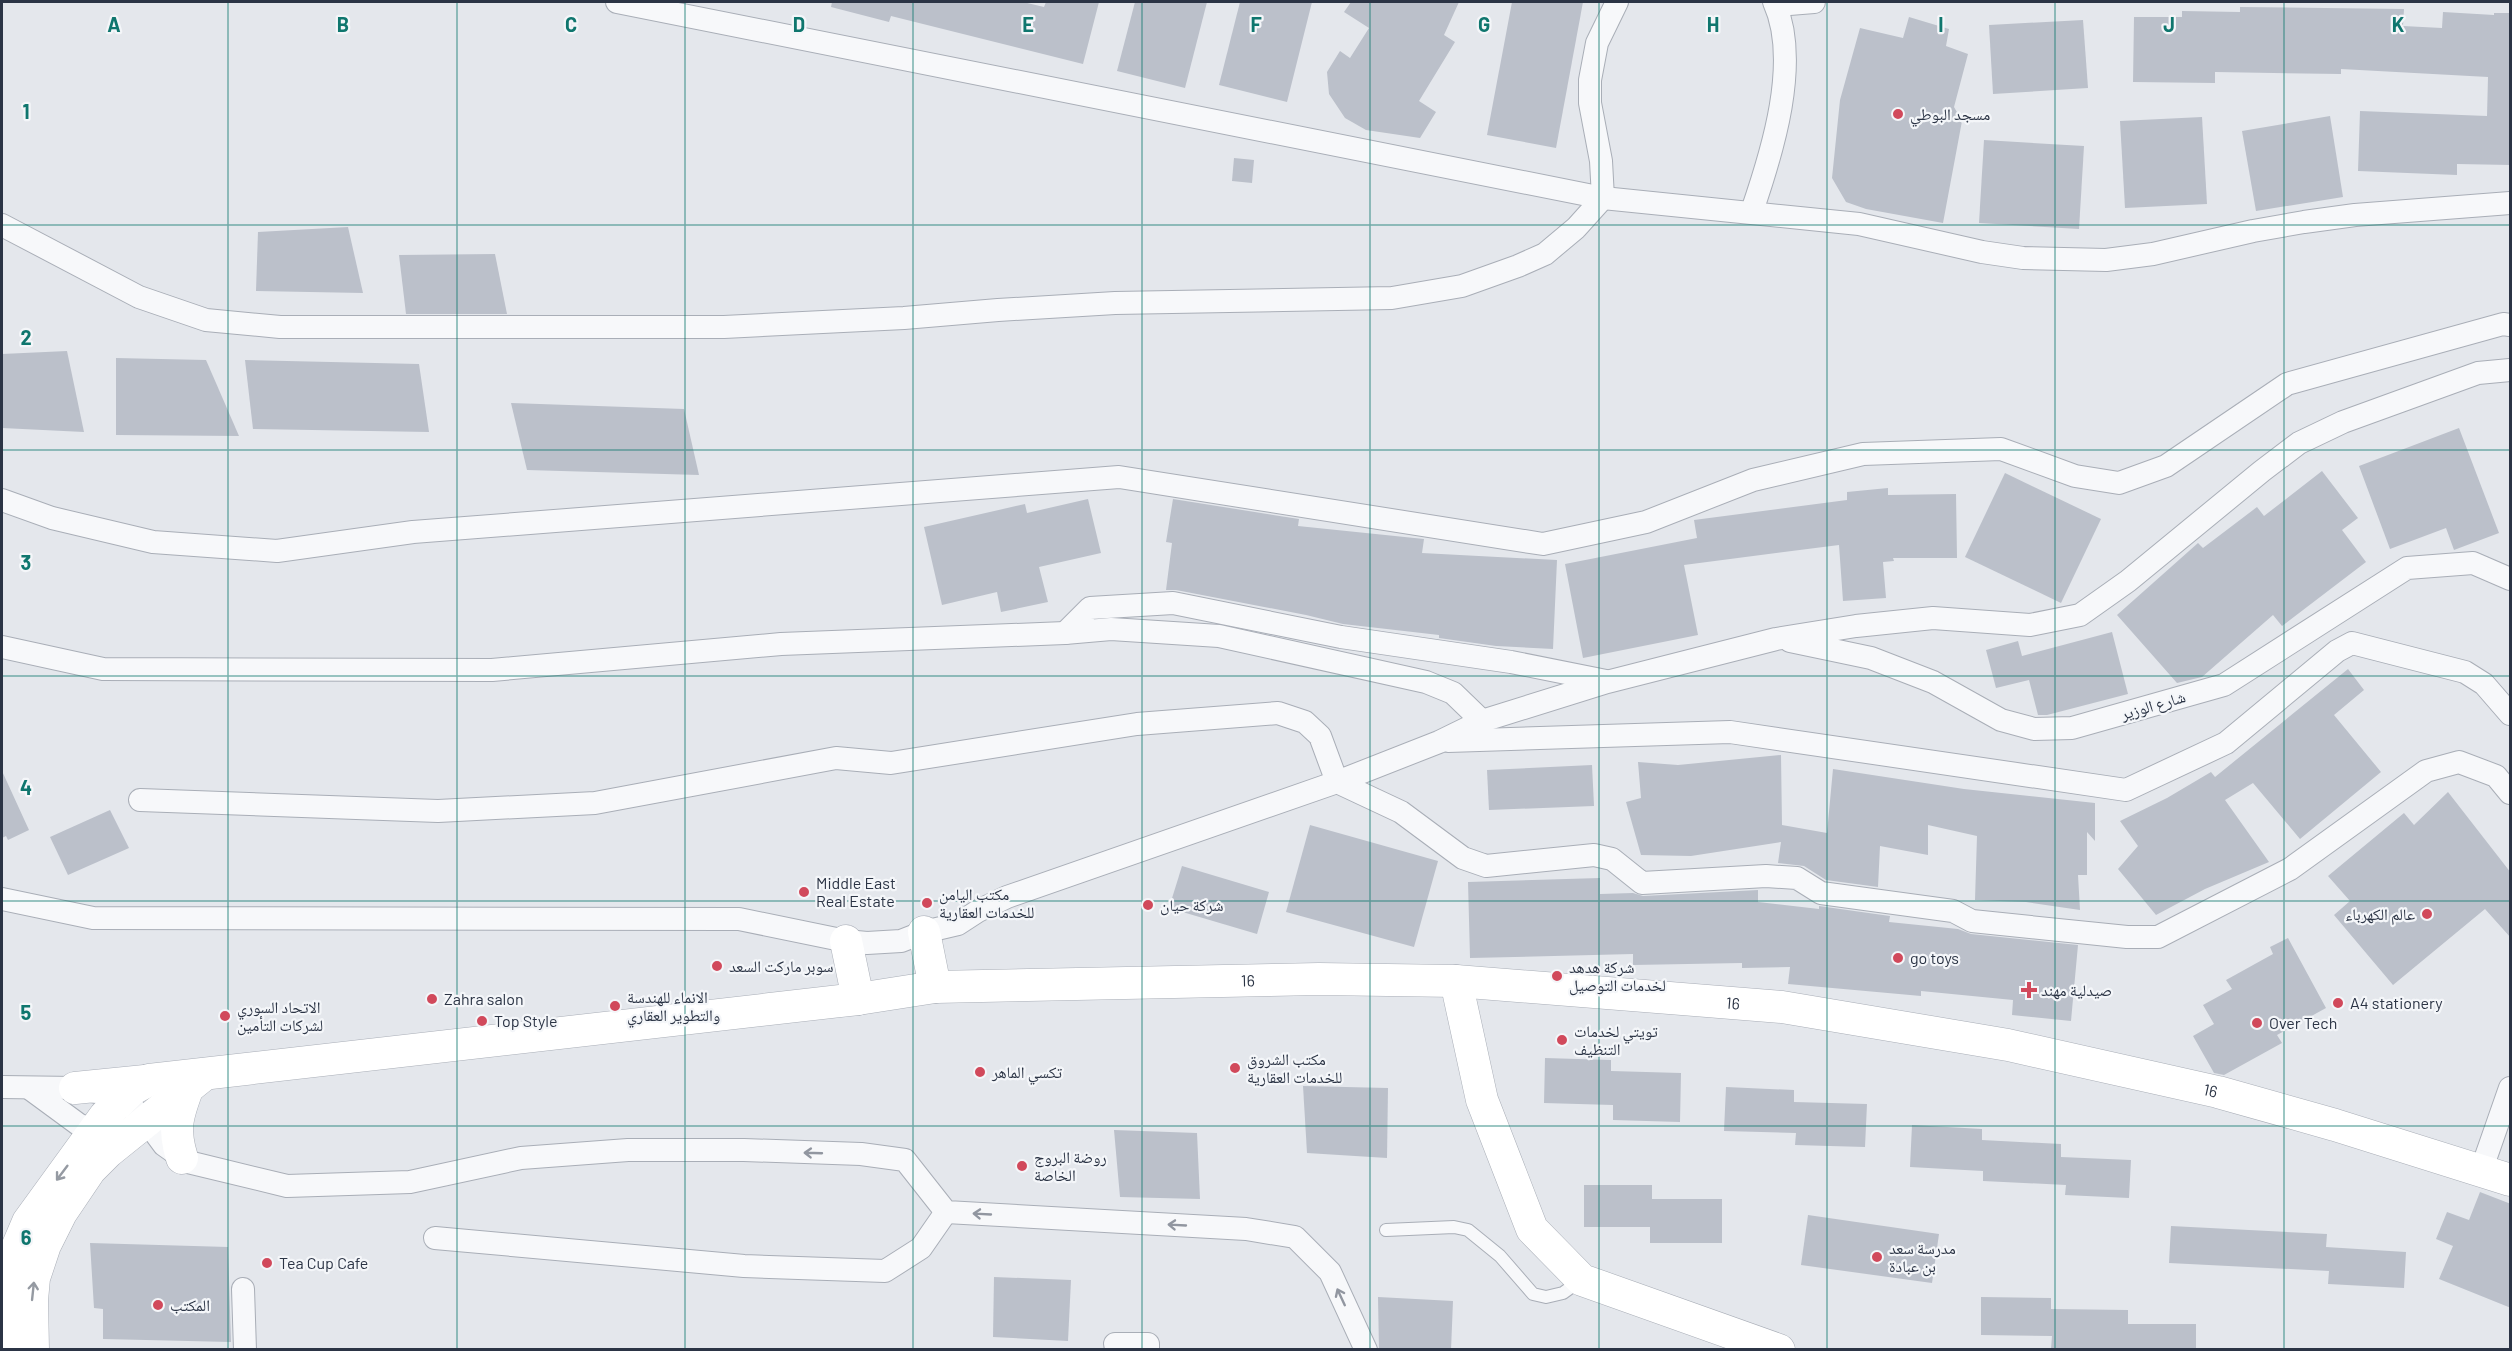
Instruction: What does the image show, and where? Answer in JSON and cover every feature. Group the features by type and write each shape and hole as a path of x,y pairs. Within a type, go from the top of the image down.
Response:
{"street":[{"path":"617,2 1603,198 1752,211 1859,224 1982,252 2064,260 2106,260 2153,254 2253,231 2345,217 2511,203"},
{"path":"2,225 139,297 206,320 280,327 724,327 892,319 1115,303 1356,300 1427,293 1490,277 1545,254 1576,228 1603,198 1601,161 1590,103 1590,80 1597,43 1617,2"},
{"path":"1752,211 1770,153 1781,95 1785,41 1775,3 1814,2"},
{"path":"2,500 52,518 153,542 277,550 413,532 1119,477 1542,544 1646,522 1754,480 1863,454 2001,449 2075,476 2119,483 2166,465 2287,384 2503,324 2511,325"},
{"path":"2,899 93,918 739,919 846,941 867,943 902,941 924,932 958,924 1007,897 1337,782 1439,742 1482,721 1607,682 1776,639 1856,626 1933,618 2030,625 2080,615 2128,581 2299,443 2343,422 2478,373 2511,370"},
{"name":"شارع الوزير","path":"1776,639 1871,658 1933,682 2001,720 2034,729 2073,728 2224,685 2406,568 2473,563 2511,579"},
{"path":"1065,633 1090,608 1173,603 1341,637 1511,662 1607,682"},
{"path":"2,647 103,669 492,670 781,644 1065,633 1111,629 1219,636 1426,682 1453,693 1482,721"},
{"path":"1439,742 1730,732 2126,790 2226,743 2337,651 2352,643 2465,672 2484,684 2511,714"},
{"path":"140,800 438,811 595,804 836,758 891,763 1137,724 1278,713 1305,722 1320,736 1337,782 1401,812 1463,858 1486,866 1594,855 1612,859 1642,884 1766,876 1797,878 1821,893 1953,911 1972,921 2127,937 2158,937 2290,869 2426,771 2459,762 2496,776 2511,793"},
{"path":"924,932 935,987"},
{"path":"846,941 858,999"},
{"name":"16","path":"75,1088 149,1080 196,1081 858,999 935,987 1193,980 1456,981 1782,1007 2008,1045 2218,1092 2335,1125 2511,1180"},
{"path":"1456,981 1482,1100 1532,1229 1582,1280 1779,1350"},
{"path":"8,1350 10,1289 14,1255 37,1207 92,1132 120,1100 131,1090 149,1080"},
{"path":"33,1350 33,1289 45,1245 61,1213 90,1170 196,1081"},
{"path":"182,1158 175,1137 177,1120 196,1081"},
{"path":"2,1087 75,1088 101,1093 120,1100 136,1132"},
{"path":"30,1088 92,1132 136,1132 164,1145 182,1158 208,1168 287,1186 410,1182 521,1158 628,1150 744,1150 861,1154 905,1160 946,1212 1246,1229 1295,1237 1330,1272 1366,1350"},
{"path":"2481,1171 2511,1088"},
{"path":"435,1238 744,1266 885,1271 921,1248 946,1212"},
{"path":"243,1289 245,1350"},
{"path":"1115,1344 1148,1344 1148,1350"}],"lane":[{"path":"1386,1230 1454,1227 1468,1230 1500,1256 1533,1294 1546,1297 1563,1293 1582,1280"}],"building":[{"path":"832,2 1023,2 1044,7 1046,2 1099,2 1083,64 891,16 889,22 831,7"},
{"path":"1135,2 1207,2 1185,88 1117,71"},
{"path":"1240,2 1312,2 1287,102 1219,85"},
{"path":"1351,2 1459,2 1444,35 1455,42 1419,101 1436,112 1420,138 1366,130 1345,118 1329,94 1327,72 1340,51 1350,58 1369,28 1344,12"},
{"path":"1512,2 1583,2 1556,148 1487,135"},
{"path":"2240,7 2404,9 2403,26 2442,28 2443,12 2494,15 2494,13 2511,13 2511,165 2457,164 2457,175 2358,171 2360,111 2487,116 2488,77 2341,69 2341,74 2215,72 2215,83 2133,82 2134,17 2182,17 2182,11 2240,12"},
{"name":"مسجد البوطي","path":"1909,17 1949,29 1946,46 1968,54 1954,107 1962,121 1943,223 1866,209 1846,202 1832,178 1840,100 1860,28 1903,38"},
{"path":"2083,20 2088,88 1993,94 1989,25"},
{"path":"2330,116 2343,197 2256,211 2242,131"},
{"path":"2202,117 2207,204 2125,208 2120,121"},
{"path":"1984,140 2084,146 2079,229 1979,223"},
{"path":"1234,158 1254,160 1252,183 1232,181"},
{"path":"348,227 363,293 256,291 258,232"},
{"path":"495,254 507,314 406,314 399,255"},
{"path":"67,351 84,432 2,428 2,354"},
{"path":"116,358 206,360 239,436 116,435"},
{"path":"245,360 419,364 429,432 253,429"},
{"path":"511,403 684,409 699,475 527,470"},
{"path":"2459,428 2499,533 2454,550 2446,528 2390,549 2359,466"},
{"path":"2322,471 2358,518 2342,530 2366,562 2282,626 2273,615 2202,677 2177,683 2117,615 2198,543 2203,548 2257,507 2264,516"},
{"path":"2005,473 2101,519 2061,603 1965,557"},
{"path":"1888,488 1888,495 1956,494 1957,558 1893,558 1894,561 1883,562 1886,598 1843,601 1839,545 1684,565 1698,635 1583,658 1565,564 1697,538 1694,520 1847,500 1847,492"},
{"path":"1088,499 1101,553 1039,567 1048,602 1001,612 997,592 942,605 924,527 1025,504 1027,513"},
{"path":"1173,499 1299,519 1298,526 1424,539 1422,553 1557,560 1553,649 1496,646 1439,638 1439,635 1343,624 1176,590 1166,590 1172,543 1166,542"},
{"path":"2112,632 2128,694 2047,715 2038,715 2029,680 1996,688 1986,650 2018,641 2022,656"},
{"path":"2348,669 2364,690 2334,715 2381,772 2300,839 2253,783 2225,800 2269,862 2205,889 2156,915 2118,869 2138,846 2120,821 2167,798 2211,772 2215,777"},
{"path":"1781,755 1782,825 1827,833 1833,769 1964,789 2095,803 2095,841 2087,832 2087,875 2078,875 2080,910 2026,902 1975,900 1977,836 1928,825 1928,855 1880,846 1878,887 1826,880 1804,866 1778,863 1781,842 1691,856 1641,855 1626,802 1641,798 1638,762 1678,765"},
{"path":"1592,765 1594,806 1489,810 1487,770"},
{"path":"2,771 29,830 8,840 6,836 2,838"},
{"path":"2448,792 2511,873 2511,938 2485,909 2393,985 2334,915 2350,901 2328,876 2404,813 2414,825"},
{"path":"110,810 129,848 68,875 50,837"},
{"path":"1310,825 1438,861 1414,947 1286,912"},
{"path":"1182,866 1269,892 1257,934 1169,908"},
{"path":"1600,878 1600,894 1633,893 1643,896 1758,890 1758,902 1819,909 1819,906 1890,916 1889,922 1958,929 1971,934 2078,945 2071,1021 2012,1015 2013,1000 1921,991 1921,996 1788,984 1790,967 1742,968 1742,963 1633,965 1633,954 1470,958 1468,882"},
{"path":"2288,938 2326,1008 2277,1035 2282,1043 2224,1075 2214,1073 2193,1036 2214,1024 2203,1005 2232,989 2226,980 2273,954 2270,947"},
{"path":"1545,1058 1611,1060 1611,1071 1681,1073 1680,1122 1613,1120 1613,1105 1544,1103"},
{"path":"1303,1086 1388,1088 1387,1158 1307,1153"},
{"path":"1726,1087 1794,1090 1794,1102 1867,1104 1865,1147 1795,1145 1796,1133 1724,1131"},
{"path":"1912,1125 1982,1129 1982,1140 2061,1144 2061,1157 2131,1160 2129,1198 2065,1195 2066,1185 1983,1181 1983,1171 1910,1167"},
{"path":"1114,1130 1197,1133 1200,1199 1120,1197"},
{"path":"1584,1185 1652,1185 1652,1199 1722,1199 1722,1243 1650,1243 1650,1227 1584,1227"},
{"path":"2480,1192 2511,1204 2511,1308 2439,1279 2453,1246 2436,1239 2447,1212 2469,1220"},
{"path":"1808,1215 1939,1234 1932,1283 1801,1265"},
{"path":"2171,1226 2327,1234 2326,1247 2406,1252 2404,1288 2328,1284 2329,1271 2169,1263"},
{"path":"90,1243 228,1247 231,1342 103,1339 103,1309 94,1308"},
{"path":"994,1277 1071,1280 1068,1341 993,1337"},
{"path":"1378,1297 1453,1301 1451,1350 1379,1350"},
{"path":"1981,1297 2051,1298 2051,1309 2128,1310 2128,1324 2196,1324 2196,1350 2051,1349 2052,1336 1981,1335"}],"place":[{"name":"مسجد البوطي","path":"1898,114"},
{"name":"Middle East Real Estate","path":"804,892"},
{"name":"مكتب اليامن للخدمات العقارية","path":"927,903"},
{"name":"شركة حيان","path":"1148,905"},
{"name":"عالم الكهرباء","path":"2427,914"},
{"name":"go toys","path":"1898,958"},
{"name":"سوبر ماركت السعد","path":"717,966"},
{"name":"شركة هدهد لخدمات التوصيل","path":"1557,976"},
{"name":"صيدلية مهند","path":"2029,990"},
{"name":"Zahra salon","path":"432,999"},
{"name":"A4 stationery","path":"2338,1003"},
{"name":"الانماء للهندسة والتطوير العقاري","path":"615,1006"},
{"name":"الاتحاد السوري لشركات التأمين","path":"225,1016"},
{"name":"Top Style","path":"482,1021"},
{"name":"Over Tech","path":"2257,1023"},
{"name":"تويتي لخدمات التنظيف","path":"1562,1040"},
{"name":"مكتب الشروق للخدمات العقارية","path":"1235,1068"},
{"name":"تكسي الماهر","path":"980,1072"},
{"name":"روضة البروج الخاصة","path":"1022,1166"},
{"name":"مدرسة سعد بن عبادة","path":"1877,1257"},
{"name":"Tea Cup Cafe","path":"267,1263"},
{"name":"المكتب","path":"158,1305"}]}
